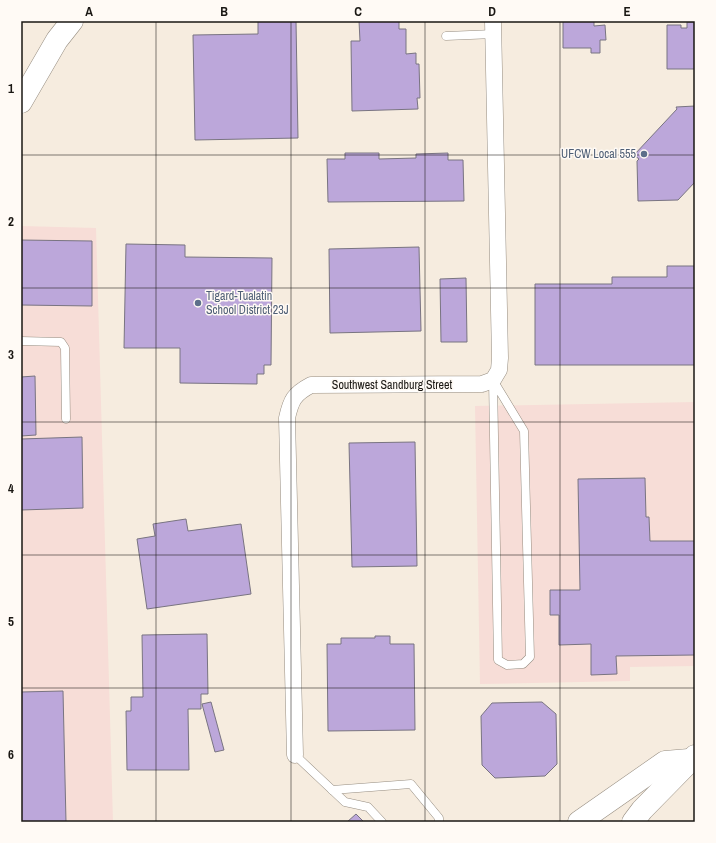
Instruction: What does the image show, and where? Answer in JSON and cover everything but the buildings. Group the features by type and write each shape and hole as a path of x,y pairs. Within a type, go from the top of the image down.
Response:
{"main road":[{"path":"21,102 57,40 72,21"},
{"path":"579,822 665,762 692,758"},
{"path":"633,822 692,758"}],"street":[{"path":"493,28 500,358 499,370 493,380"},
{"name":"Southwest Sandburg Street","path":"295,755 287,418 291,400 302,390 311,385 482,384 493,380"}],"lane":[{"path":"446,36 493,28"},
{"path":"21,341 61,342 65,348 66,419"},
{"path":"493,380 524,431 530,657 523,664 507,665 498,660 493,380"},
{"path":"295,755 345,802 368,807 382,822"},
{"path":"332,790 411,784 439,818 439,822"}],"shaded area":[{"path":"21,226 96,228 113,822 21,822"},
{"path":"695,402 695,666 630,667 630,681 480,684 475,406"}],"place":[{"name":"UFCW Local 555","path":"644,154"},
{"name":"Tigard-Tualatin School District 23J","path":"198,303"}]}
